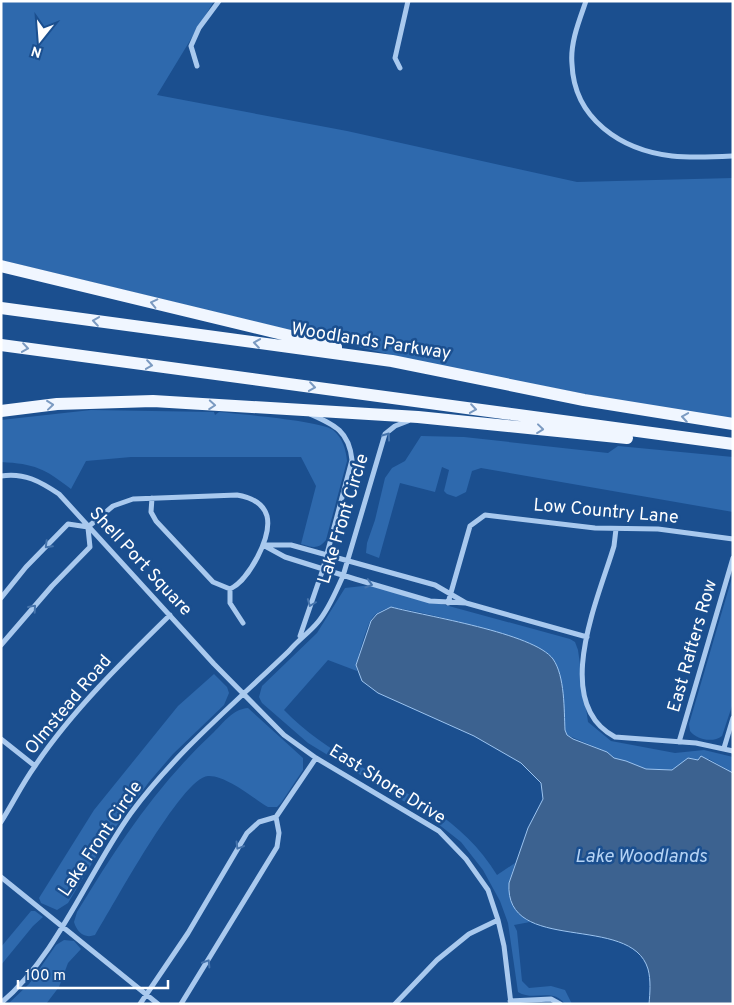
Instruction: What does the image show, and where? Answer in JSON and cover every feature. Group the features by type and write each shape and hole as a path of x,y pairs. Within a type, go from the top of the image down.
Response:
{"main road":[{"path":"1,266 392,361"},
{"name":"Woodlands Parkway","path":"1,308 392,361 584,400 733,424"},
{"path":"1,344 733,445"},
{"path":"1,410 57,404 153,401 303,412 418,417 707,446 733,445"}],"street":[{"path":"197,66 191,46 199,28 219,1"},
{"path":"400,68 395,58 408,1"},
{"path":"586,1 574,41 571,63 574,84 581,101 596,123 625,143 670,156 733,156"},
{"name":"Lake Front Circle","path":"300,637 323,569 350,471 351,450 342,431 334,425 303,412"},
{"name":"Lake Front Circle","path":"1,1004 34,969 112,841 153,785 203,732 289,651 300,637 318,623 343,576 385,434 395,426 418,417"},
{"name":"Shell Port Square","path":"1,476 25,476 44,483 59,494 244,694"},
{"path":"1,598 26,567 68,524 88,527 114,506 133,498 237,495 249,497 260,504 267,516 263,545 246,576 230,589"},
{"path":"152,498 151,512 156,521 213,582 230,589"},
{"name":"Low Country Lane","path":"448,604 470,526 485,515 616,529 658,529 733,539"},
{"path":"1,645 52,586 90,547 88,527"},
{"path":"616,529 614,546 581,662 588,708 598,724 615,736 679,742 733,750"},
{"path":"263,545 291,545 327,555 435,586 451,593 466,603 587,637"},
{"path":"263,545 285,557 430,601 448,604 466,603"},
{"name":"East Rafters Row","path":"679,742 733,558"},
{"path":"230,589 230,603 244,623"},
{"name":"Olmstead Road","path":"1,822 35,766 116,669 170,615"},
{"name":"East Shore Drive","path":"244,694 284,735 316,758 439,831 466,859 488,890 498,920 504,946 510,1002"},
{"path":"724,748 733,718"},
{"path":"1,739 35,766"},
{"path":"140,1004 188,933 247,833 258,822 276,817 316,758"},
{"path":"181,1004 277,847 279,832 276,817"},
{"path":"1,877 158,1004"},
{"path":"394,1004 437,960 469,934 498,920"},
{"path":"510,1002 552,998 560,1004"}],"shaded area":[{"path":"1,1 214,1 157,95 347,131 577,182 733,178 733,419 676,411 441,367 1,260"},
{"path":"91,410 214,412 215,415 219,412 297,421 333,430 343,444 347,461 326,540 320,545 312,547 301,544 316,486 301,457 131,457 86,461 71,489 39,468 1,462 1,420"},
{"path":"421,436 464,437 608,453 618,446 733,457 733,512 481,468 472,471 466,492 456,497 444,491 449,470 442,467 435,492 400,483 379,558 366,553 385,478 392,468 405,461"},
{"path":"733,574 733,703 722,736 705,740 697,737 690,731 689,724"},
{"path":"372,585 570,639 575,642 578,650 588,722 611,741 675,753 704,750 733,757 733,773 709,759 698,760 672,770 646,769 613,758 607,752 567,735 560,686 553,670 540,650 530,644 490,631 399,608 384,609 372,618 361,646 357,671 328,660 284,710 309,733 337,752 425,804 452,824 476,847 497,875 515,863 509,883 525,919 530,922 514,925 517,931 522,981 529,988 551,986 565,990 572,1004 565,1004 554,996 530,996 518,992 508,923 500,901 483,870 461,842 428,816 308,743 262,703 259,697 262,686 317,633 345,588"},
{"path":"214,674 227,687 229,693 224,705 173,754 149,782 106,840 68,903 57,910 41,903 39,898 94,810 178,706"},
{"path":"248,708 303,758 303,770 281,803 277,807 268,807 231,783 215,777 208,776 196,782 165,820 95,935 88,936 82,934 74,922 77,912 139,817 174,773 225,720 233,713"},
{"path":"31,911 35,911 43,917 33,926 1,965 1,947"},
{"path":"64,940 74,941 81,949 68,963 59,987 46,1004 8,1004 29,984 56,945"}],"water":[{"name":"Lake Woodlands","path":"391,607 502,633 542,650 553,659 560,674 565,730 567,735 573,739 607,752 614,758 646,769 672,770 688,758 698,760 701,756 733,773 733,1004 649,1004 650,982 648,969 637,952 618,942 546,927 526,919 513,905 509,883 528,828 543,799 541,783 521,763 474,736 378,693 362,681 356,665 371,621 377,614"}]}
